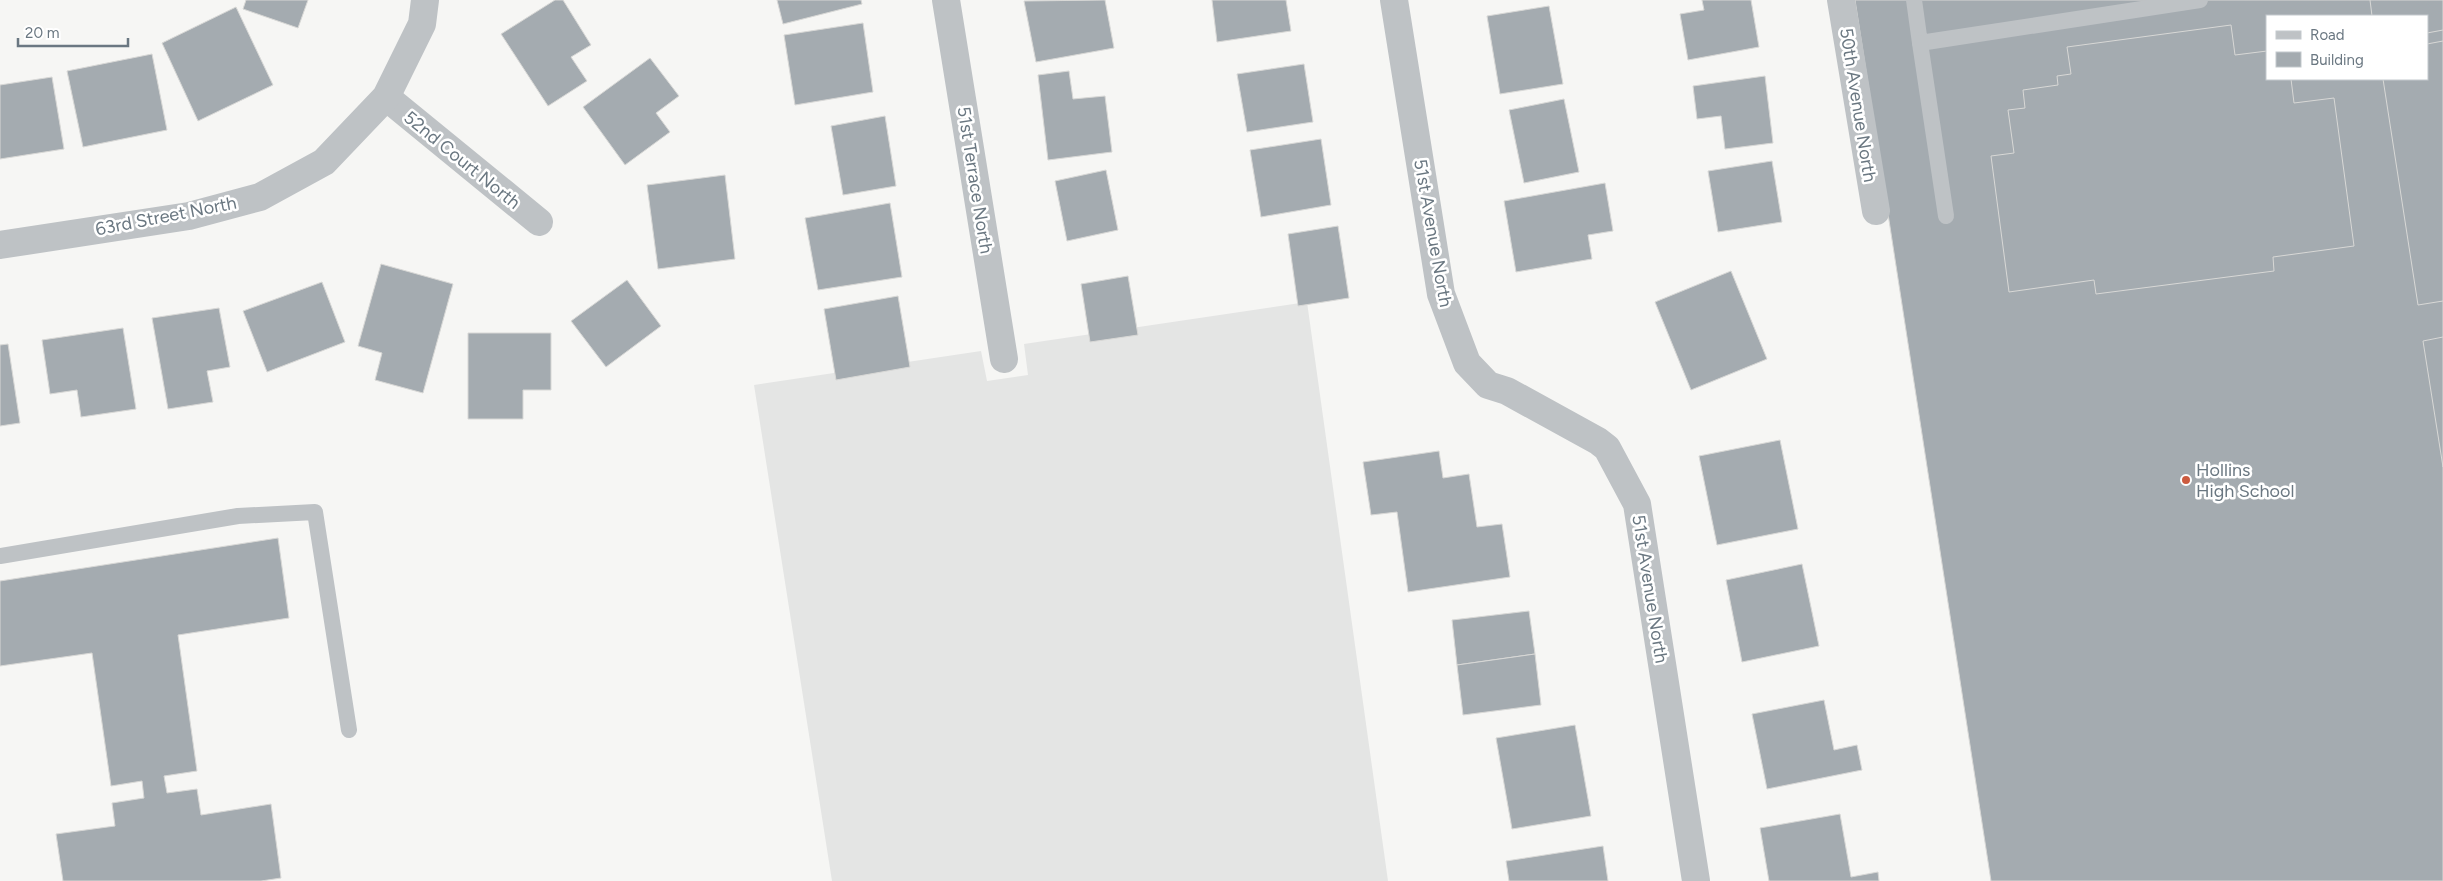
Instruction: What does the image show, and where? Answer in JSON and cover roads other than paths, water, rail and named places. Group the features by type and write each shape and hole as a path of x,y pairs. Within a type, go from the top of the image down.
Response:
{"street":[{"name":"63rd Street North","path":"0,245 189,216 260,197 324,162 386,97 422,24 424,0"},
{"name":"51st Terrace North","path":"946,0 1004,360"},
{"name":"51st Avenue North","path":"1394,0 1441,294 1466,363 1488,385 1507,391 1598,441 1607,448 1637,504 1696,881"},
{"name":"50th Avenue North","path":"1841,0 1876,210"},
{"name":"52nd Court North","path":"386,97 539,222"}],"lane":[{"path":"1914,0 1946,216"},
{"path":"1920,42 2200,0"},
{"path":"0,556 238,516 315,512 349,730"}],"place":[{"name":"Hollins High School","path":"2186,480"}]}
